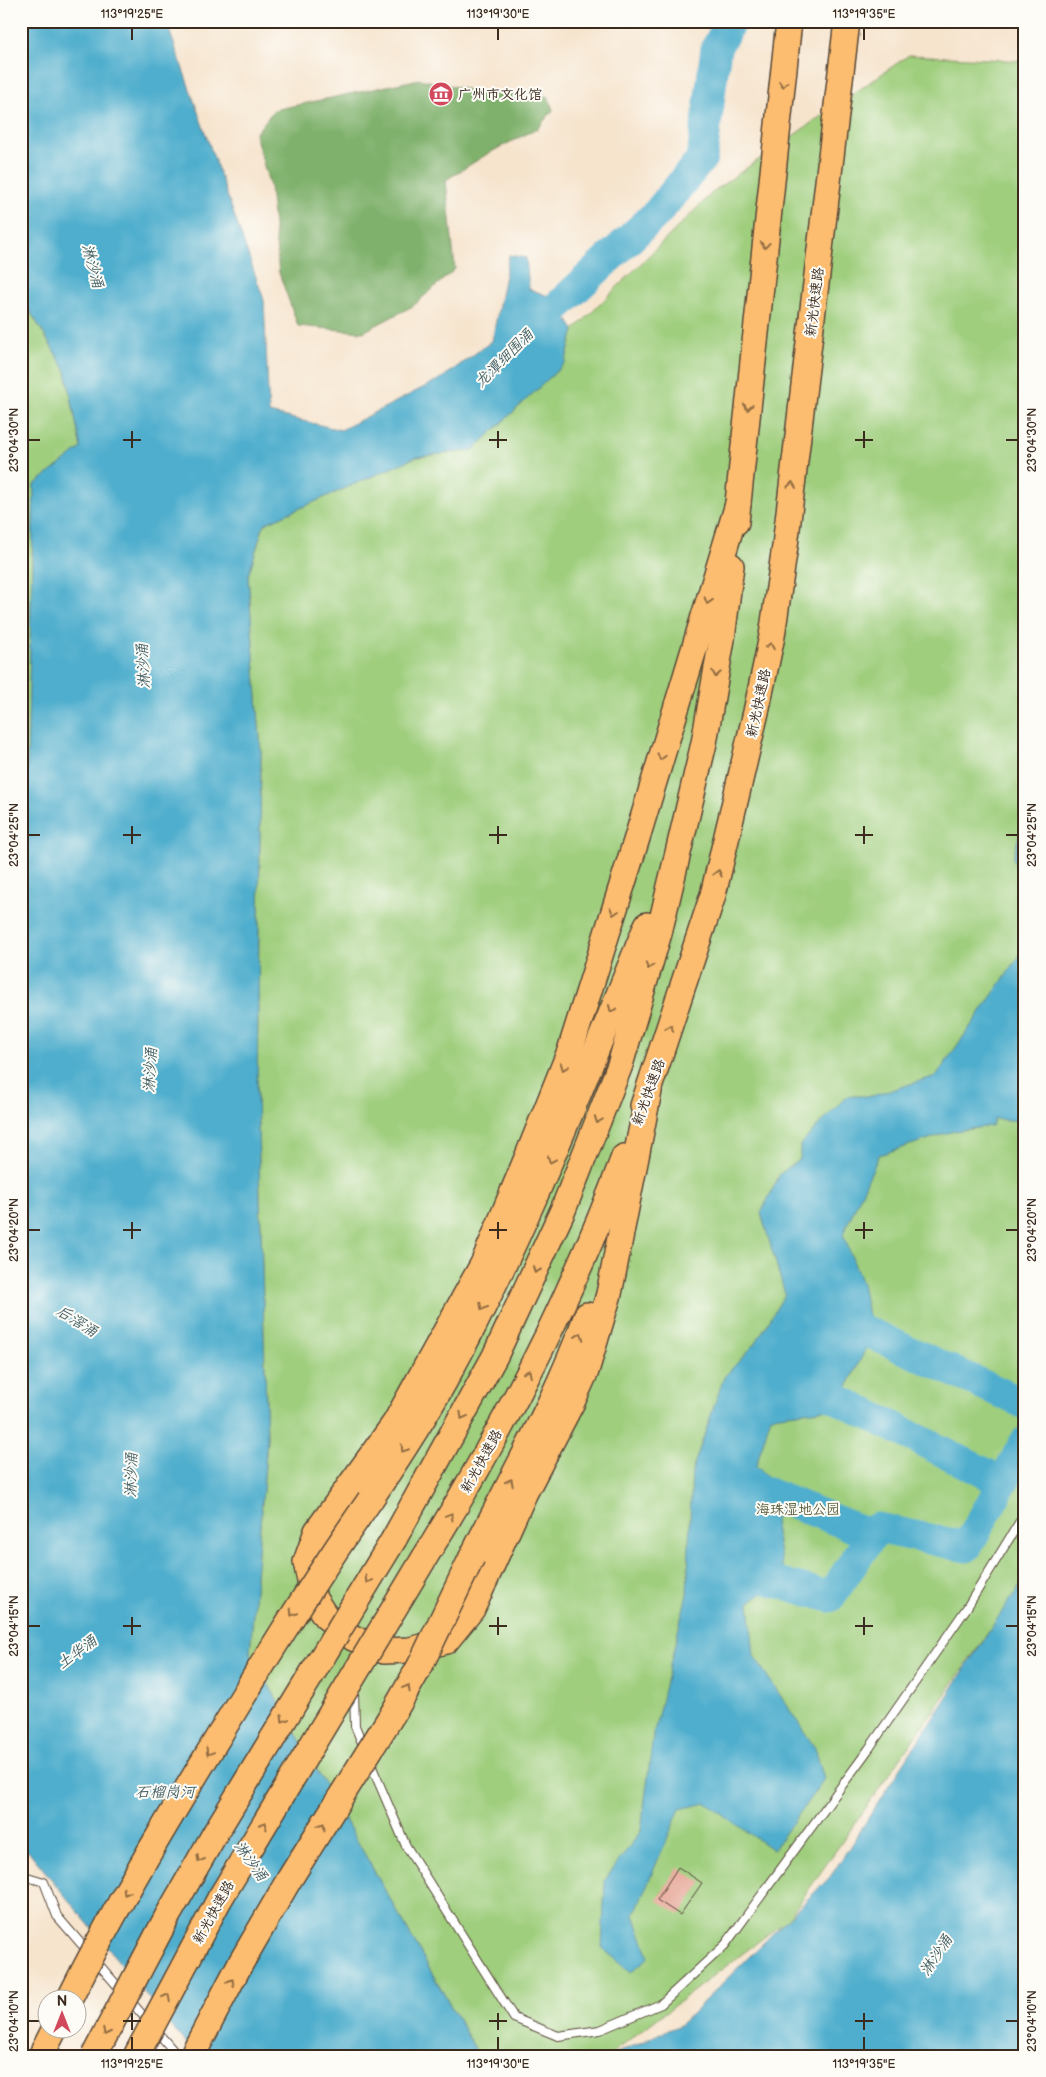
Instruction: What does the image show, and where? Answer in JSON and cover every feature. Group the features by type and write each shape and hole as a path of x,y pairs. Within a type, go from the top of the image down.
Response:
{"highway":[{"name":"新光快速路","path":"136,2056 219,1900 473,1477 509,1410 590,1242 649,1091 712,895 756,712 772,636 785,546 847,24"},
{"path":"94,2056 167,1917 217,1830 394,1538 496,1356 563,1210 620,1065 659,933 684,834 704,743 722,639 788,28"},
{"path":"649,1091 609,1294 586,1371 524,1494 472,1609 446,1641 410,1650 384,1651 353,1648 314,1600 306,1562 317,1531 395,1423 482,1264 570,1051 637,838 738,504"},
{"path":"74,1990 110,1920 151,1848 290,1618 399,1457 443,1384 507,1258 559,1140 684,834"},
{"path":"192,2056 239,1966 420,1666 472,1557 557,1389 577,1344 604,1259 649,1091"},
{"path":"41,2056 49,2040"}],"lane":[{"path":"353,1648 354,1726 406,1846 514,2018 558,2036 600,2030 661,2004 725,1944 868,1750 961,1617 1025,1514"},
{"path":"21,1874 44,1882 57,1916 178,2056"}],"green space":[{"name":"海珠湿地公园","path":"909,55 1025,61 1025,1580 788,1919 608,2056 479,2056 250,1652 267,1439 257,1095 261,752 248,576 264,524 416,457 473,450 565,363 574,330 715,190"},
{"path":"420,79 487,94 548,96 553,110 538,128 487,154 446,180 455,269 413,306 363,332 298,326 279,273 270,187 255,134 274,110"},
{"path":"21,296 66,371 81,448 34,486 23,932 21,940"}],"water":[{"name":"石榴岗河","path":"21,21 166,21 264,300 269,413 341,430 442,378 492,341 509,255 526,258 529,289 554,298 574,330 565,363 473,450 416,457 264,524 248,576 261,752 257,1095 267,1439 250,1652 479,2056 196,2056 30,1853 21,1848 21,940 23,932 34,485 81,448 66,371 21,296"},
{"path":"1025,815 1025,904 1013,857"},
{"path":"1025,948 1025,1121 994,1119 992,1126 954,1131 879,1155 843,1234 862,1284 872,1336 837,1408 771,1416 756,1466 778,1486 775,1526 784,1577 749,1603 754,1656 815,1748 824,1779 773,1850 706,1803 680,1809 634,1915 649,1957 631,1972 602,1948 605,1880 641,1831 653,1736 687,1594 692,1471 724,1377 755,1344 785,1294 761,1213 780,1174 800,1159 800,1145 847,1096 872,1096 936,1076"},
{"name":"淋沙涌","path":"1025,1579 1025,2056 610,2056 680,2025 830,1877"}],"building":[{"path":"678,1867 702,1883 680,1915 657,1900"}],"waterway":[{"name":"龙潭细围涌","path":"528,334 657,213 702,158 716,48 731,21"},
{"path":"863,1330 1025,1404"},
{"path":"828,1394 1003,1482"},
{"path":"756,1576 830,1597 877,1528 967,1547 1025,1442"},
{"path":"751,1486 872,1535"}],"place":[{"name":"广州市文化馆","path":"441,94"}],"water label":[{"name":"后滘涌","path":"77,1321"},
{"name":"土华涌","path":"77,1652"}]}
